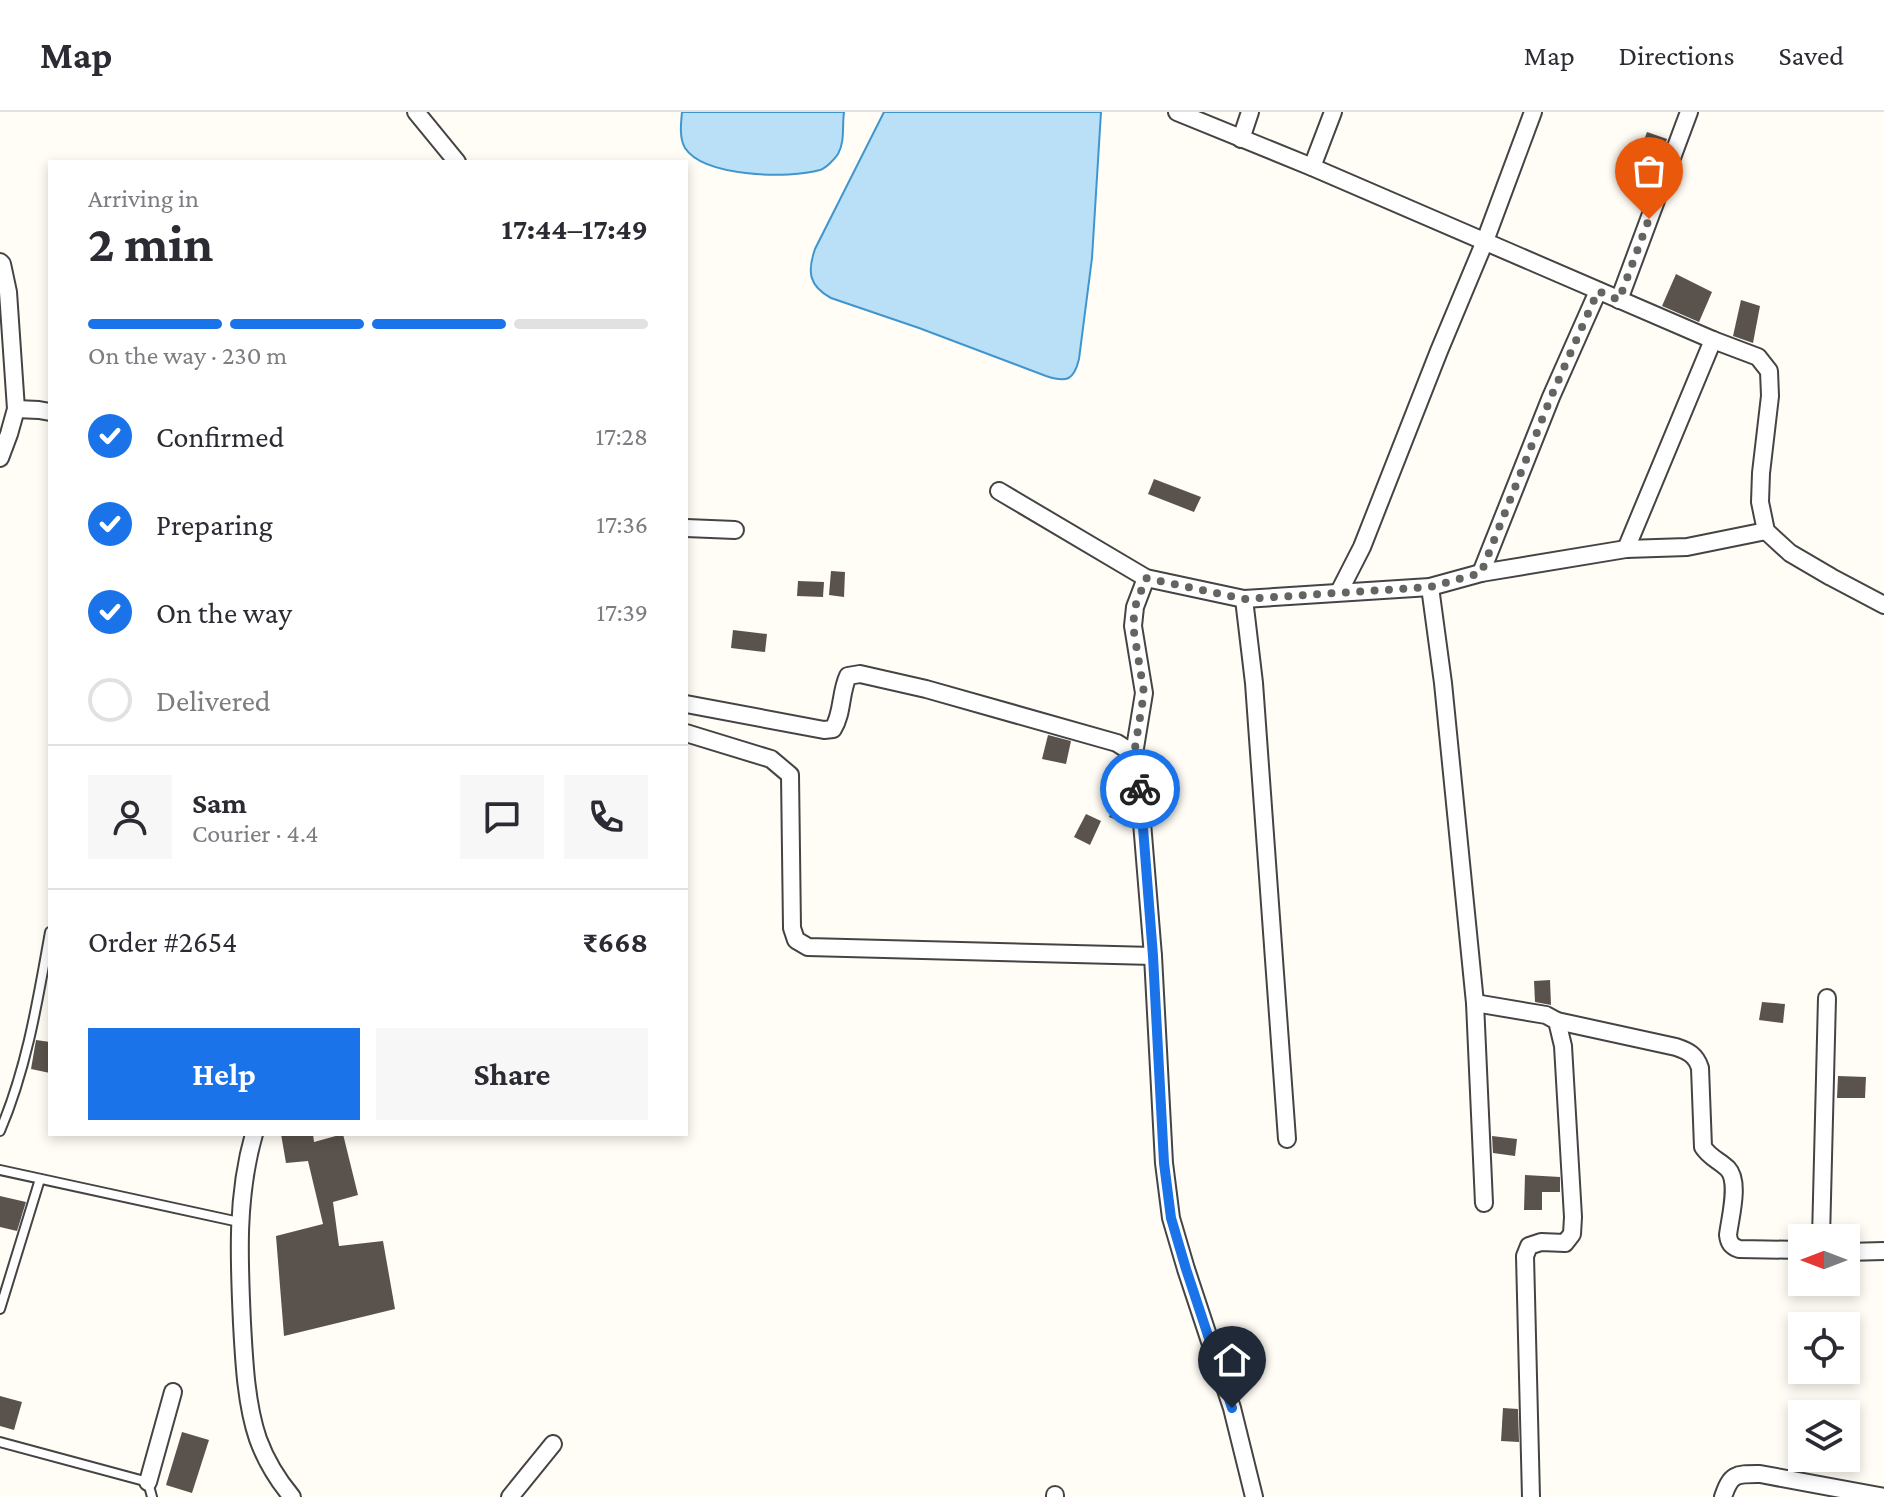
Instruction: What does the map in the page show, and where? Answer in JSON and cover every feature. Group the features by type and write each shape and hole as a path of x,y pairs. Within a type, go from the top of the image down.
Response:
{"street":[{"path":"416,112 455,160"},
{"path":"1177,112 1758,357 1769,371 1770,396 1760,502 1766,531 1790,553 1884,605"},
{"path":"1241,139 1250,112"},
{"path":"1312,167 1333,112"},
{"path":"1339,592 1362,547 1485,241 1533,112"},
{"path":"1619,300 1689,112"},
{"path":"0,262 8,292 16,409 0,458"},
{"path":"1481,573 1551,397 1598,291"},
{"path":"1626,549 1713,340"},
{"path":"16,409 48,412"},
{"path":"999,491 1146,578 1244,599 1430,587 1481,573 1626,549 1687,547 1766,531"},
{"path":"688,528 735,530"},
{"path":"1146,578 1135,607 1133,626 1144,693 1134,754 1153,956 1164,1163 1171,1218 1232,1408 1254,1497"},
{"path":"1430,587 1443,683 1475,1003 1484,1203"},
{"path":"1244,599 1254,683 1287,1139"},
{"path":"688,704 824,730 833,729 839,720 848,676 860,674 926,689 1117,743 1134,754"},
{"path":"688,734 771,759 790,775 792,928 796,940 808,947 1153,956"},
{"path":"1821,1224 1827,998"},
{"path":"1475,1003 1546,1015 1557,1021 1690,1052 1698,1060 1700,1068 1703,1147 1709,1156 1725,1166 1734,1183 1729,1242 1739,1249 1788,1250"},
{"path":"1531,1497 1525,1256 1529,1246 1541,1242 1565,1243 1572,1234 1573,1217 1563,1046 1557,1021"},
{"path":"254,1136 239,1222 245,1376 257,1437 274,1474 292,1497"},
{"path":"1860,1252 1884,1251"},
{"path":"150,1490 173,1392"},
{"path":"510,1497 553,1444"},
{"path":"1723,1497 1728,1482 1736,1475 1760,1474 1884,1497"}],"lane":[{"path":"0,1131 23,1063 48,943"},
{"path":"0,1170 239,1222"},
{"path":"0,1309 40,1179"},
{"path":"1,1445 150,1490"}],"water":[{"path":"682,112 844,112 842,144 834,159 820,170 769,175 728,170 695,158 685,148 681,135"},
{"path":"884,112 1101,112 1092,258 1079,359 1075,372 1068,378 1046,376 831,298 818,289 811,271 815,249"}],"building":[{"path":"1647,132 1667,139 1657,167 1637,159"},
{"path":"1676,274 1712,292 1699,322 1662,306"},
{"path":"1741,300 1760,306 1753,343 1733,336"},
{"path":"1154,479 1201,497 1194,512 1148,494"},
{"path":"831,571 845,572 844,597 829,595"},
{"path":"798,581 824,582 823,597 797,596"},
{"path":"733,630 767,634 765,652 731,648"},
{"path":"1048,735 1071,741 1066,764 1042,759"},
{"path":"1116,799 1129,804 1122,822 1109,817"},
{"path":"1086,814 1101,821 1090,845 1074,837"},
{"path":"1550,980 1551,1005 1535,1002 1534,981"},
{"path":"1762,1002 1785,1004 1783,1023 1759,1020"},
{"path":"36,1040 48,1042 48,1073 31,1069"},
{"path":"1838,1076 1866,1077 1865,1098 1837,1098"},
{"path":"281,1136 313,1136 314,1142 343,1136 358,1195 333,1202 339,1246 383,1241 395,1309 284,1336 276,1236 323,1224 308,1161 286,1163"},
{"path":"1492,1136 1517,1139 1515,1156 1493,1153"},
{"path":"1525,1175 1560,1177 1560,1192 1542,1192 1542,1210 1524,1210"},
{"path":"0,1196 26,1202 17,1231 0,1227"},
{"path":"0,1396 22,1402 14,1430 0,1426"},
{"path":"1503,1408 1518,1409 1519,1442 1501,1441"},
{"path":"182,1432 209,1440 192,1493 166,1485"}],"way so far":[{"path":"1140,789 1134,754 1144,693 1133,626 1135,607 1146,578 1244,599 1430,587 1481,573 1551,397 1598,291 1619,300 1649,219"}],"route":[{"path":"1140,789 1164,1163 1171,1218 1232,1408"}]}
